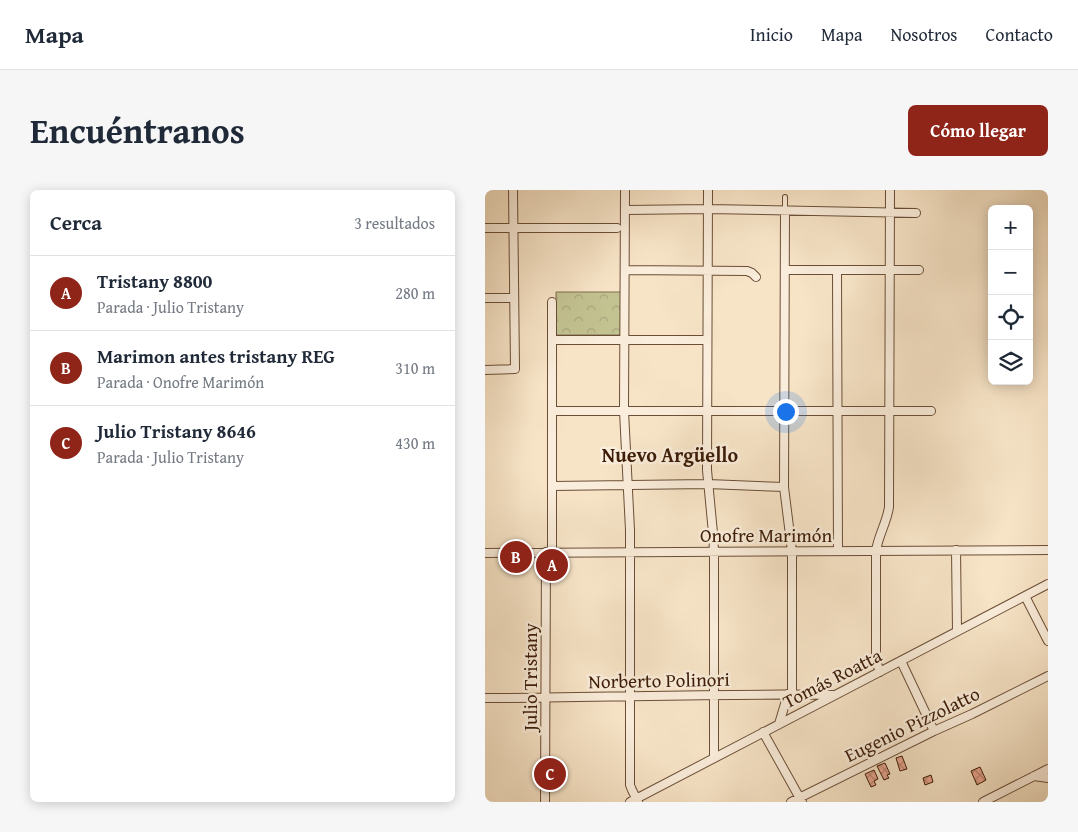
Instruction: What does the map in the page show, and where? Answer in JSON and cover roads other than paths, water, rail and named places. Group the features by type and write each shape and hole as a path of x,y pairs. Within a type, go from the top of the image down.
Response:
{"street":[{"path":"485,370 515,369 513,190"},
{"path":"625,190 624,411 631,552 630,785 635,801"},
{"path":"708,190 707,470 713,532 714,758"},
{"path":"880,672 876,661 876,551 889,507 890,190"},
{"path":"625,210 708,209 917,213"},
{"path":"779,724 790,694 792,551 784,487 785,210"},
{"path":"485,228 617,228"},
{"path":"625,270 747,271 756,277"},
{"path":"786,270 919,270"},
{"path":"837,270 838,551"},
{"path":"485,298 514,298"},
{"name":"Julio Tristany","path":"545,802 549,552 552,486 552,302"},
{"path":"553,340 707,340"},
{"path":"552,411 931,411"},
{"path":"552,486 708,484 784,487"},
{"path":"956,550 957,631"},
{"name":"Onofre Marimón","path":"485,552 1048,550"},
{"name":"Tomás Roatta","path":"635,801 763,732 1048,584"},
{"path":"1025,596 1048,641"},
{"path":"901,661 934,731"},
{"name":"Eugenio Pizzolatto","path":"791,802 800,800 934,731 1048,676"},
{"name":"Norberto Polinori","path":"485,698 629,697 713,694 835,695"},
{"path":"763,732 800,800"},
{"path":"983,802 1048,768"},
{"path":"1034,776 1048,778"},
{"path":"1002,792 1004,802"}],"lane":[{"path":"785,197 785,210"}],"place":[{"name":"Marimon antes tristany REG","path":"516,557"},
{"name":"Tristany 8800","path":"552,565"},
{"name":"Julio Tristany 8646","path":"550,774"}],"district":[{"name":"Nuevo Argüello","path":"670,454"}]}
